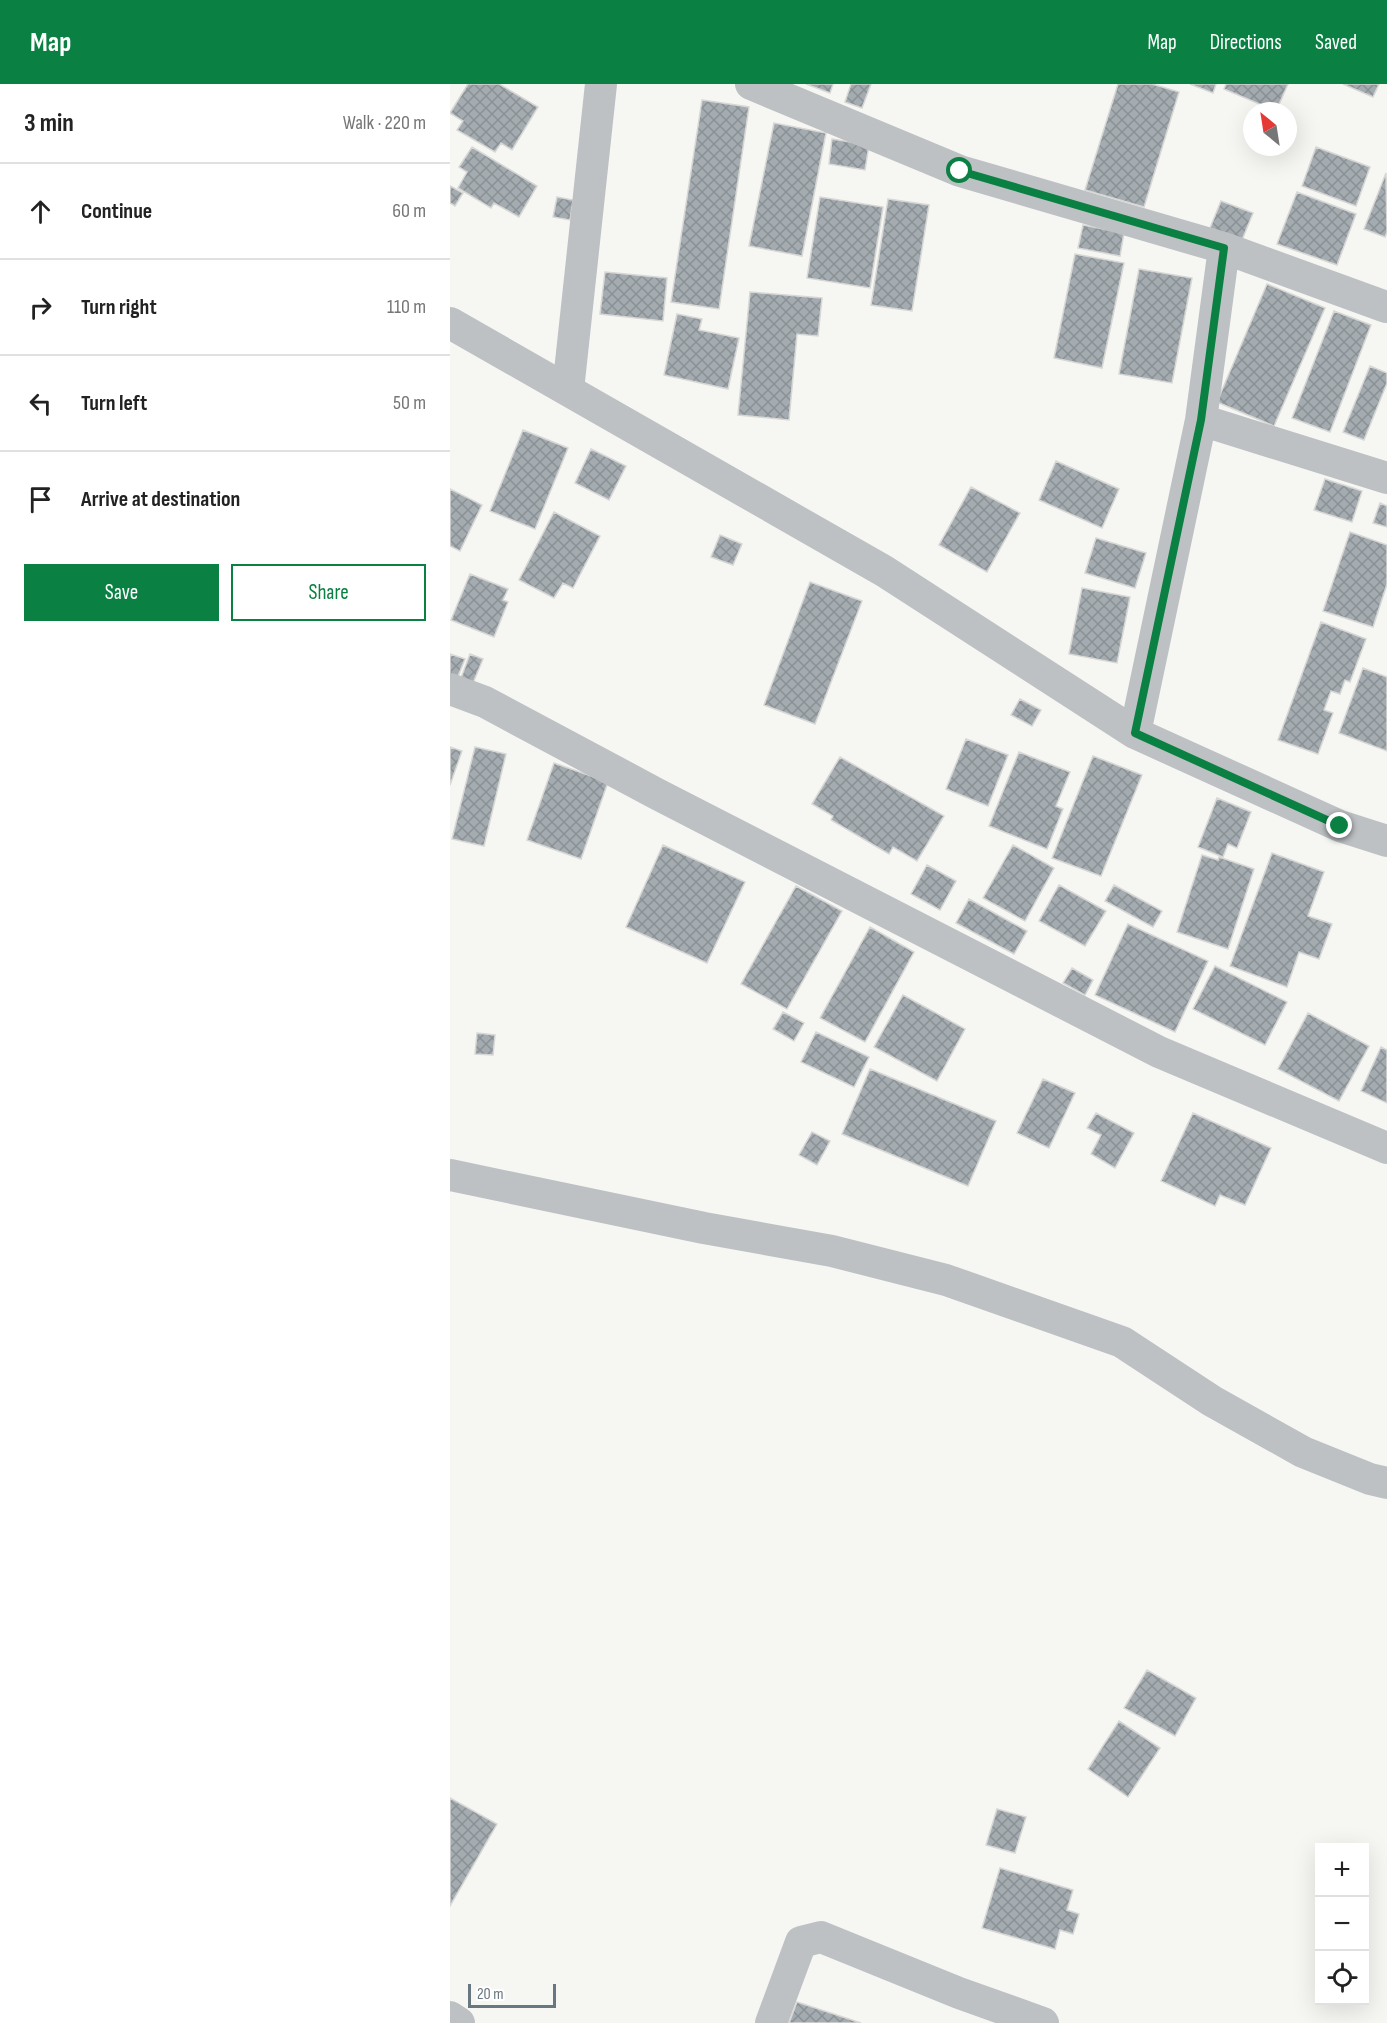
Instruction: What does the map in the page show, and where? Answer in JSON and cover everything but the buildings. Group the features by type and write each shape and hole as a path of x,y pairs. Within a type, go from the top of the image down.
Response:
{"street":[{"path":"568,390 601,84"},
{"path":"751,84 960,171 1224,248 1386,307"},
{"path":"1135,733 1201,420 1224,248"},
{"path":"450,322 884,571 1135,733 1340,826 1387,841"},
{"path":"1201,420 1387,478"},
{"path":"450,689 485,702 667,800 1159,1052 1387,1148"},
{"path":"450,1175 704,1228 832,1251 946,1280 1122,1342 1212,1401 1303,1452 1387,1484"},
{"path":"771,2023 801,1942 821,1937 959,1993 1043,2023"},
{"path":"450,2018 459,2023"}],"route":[{"path":"960,171 1224,248 1201,420 1135,733 1340,826"}]}
